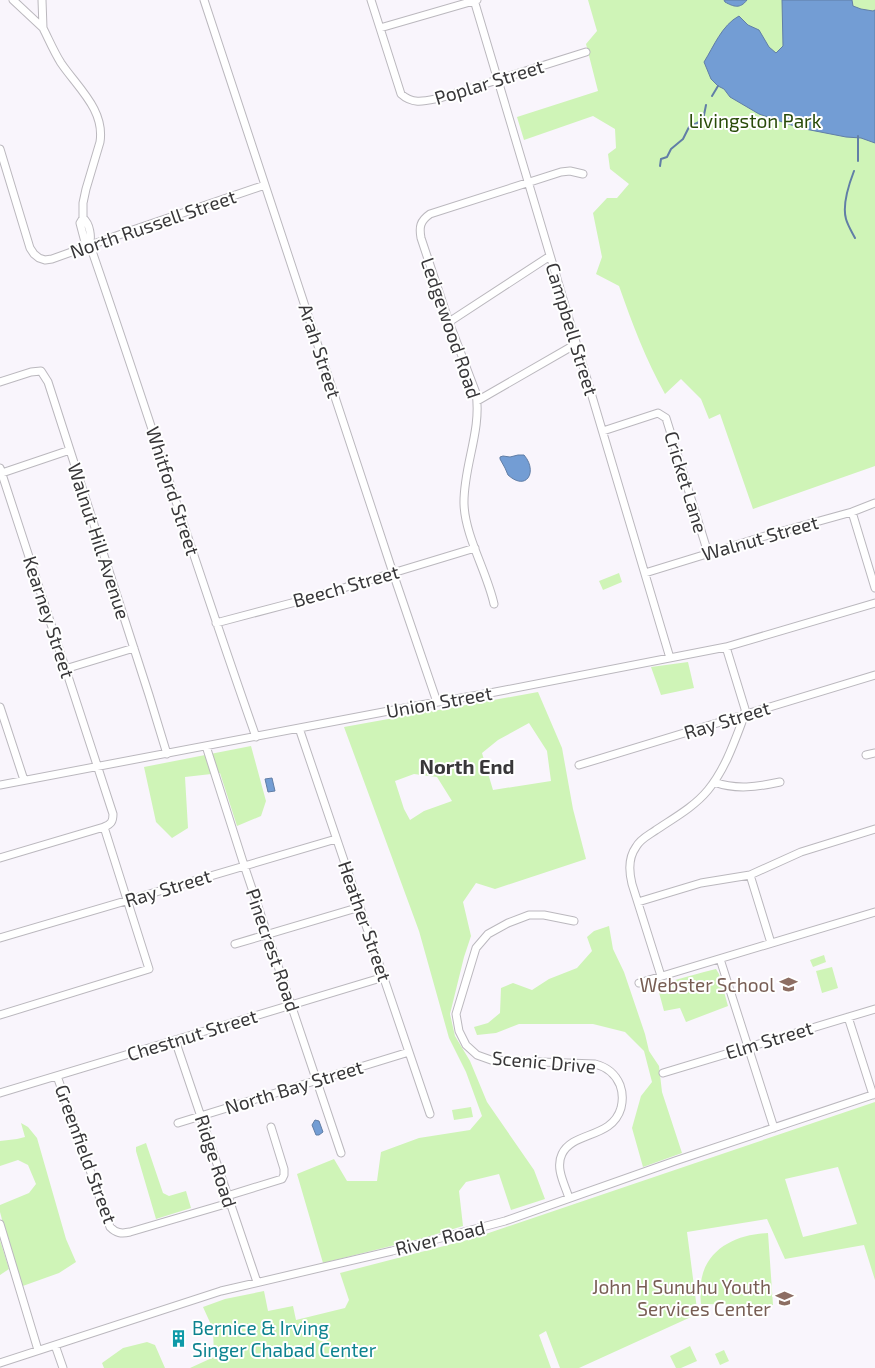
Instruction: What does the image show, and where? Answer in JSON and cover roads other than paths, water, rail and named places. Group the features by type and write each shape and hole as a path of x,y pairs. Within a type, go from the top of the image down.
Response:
{"street":[{"name":"Whitford Street","path":"13,0 43,28 54,52 91,103 100,121 100,142 86,189 83,203 83,218 80,223 81,229 85,242 90,246 127,352 216,623 256,737"},
{"name":"Whitford Street","path":"42,0 43,28"},
{"name":"Arah Street","path":"204,0 437,702"},
{"name":"Poplar Street","path":"371,0 401,94 412,101 426,101 586,52"},
{"path":"380,28 475,0"},
{"name":"Campbell Street","path":"475,0 497,80 670,658"},
{"name":"North Russell Street","path":"0,149 30,248 39,258 46,260 266,185"},
{"name":"Ledgewood Road","path":"494,604 491,590 475,548 464,503 473,448 477,401 474,386 449,322 420,238 420,224 430,214 528,182 562,172 570,171 583,174"},
{"path":"449,322 550,256"},
{"path":"477,401 576,344"},
{"name":"Walnut Hill Avenue","path":"0,382 30,372 41,371 48,382 134,648 166,754"},
{"name":"Cricket Lane","path":"602,430 658,413 666,418 708,553"},
{"path":"1,471 70,450"},
{"name":"Kearney Street","path":"1,471 98,767"},
{"name":"Walnut Street","path":"645,574 708,553 852,512 875,503"},
{"path":"852,512 875,588"},
{"name":"Beech Street","path":"216,623 307,599 475,548"},
{"name":"Union Street","path":"0,785 726,647 875,602"},
{"path":"661,976 638,902 630,867 633,852 645,838 699,800 721,771 730,751 745,714 744,704 726,647"},
{"path":"65,669 134,648"},
{"name":"Ray Street","path":"579,765 875,676"},
{"path":"0,707 24,780"},
{"name":"Heather Street","path":"299,728 430,1114"},
{"name":"Pinecrest Road","path":"206,746 341,1153"},
{"path":"866,755 875,753"},
{"path":"0,858 111,824 113,814 98,767"},
{"path":"714,782 728,786 749,787 780,782"},
{"path":"0,1015 149,969 104,827"},
{"path":"638,902 701,883 750,876 801,852 875,829"},
{"name":"Ray Street","path":"0,938 336,839"},
{"path":"750,876 771,944"},
{"path":"235,944 360,906"},
{"path":"639,983 875,912"},
{"name":"Scenic Drive","path":"569,1198 560,1172 563,1153 567,1146 606,1128 616,1118 623,1096 616,1077 607,1069 594,1064 491,1060 477,1055 466,1045 459,1031 456,1014 476,948 488,934 508,923 529,915 544,915 574,920"},
{"path":"720,959 774,1128"},
{"name":"Chestnut Street","path":"0,1093 384,977"},
{"name":"Elm Street","path":"663,1072 875,1009"},
{"path":"848,1017 874,1095"},
{"name":"Ridge Road","path":"175,1040 257,1282"},
{"name":"North Bay Street","path":"178,1123 409,1052"},
{"name":"Greenfield Street","path":"57,1076 110,1227 115,1232 130,1232 228,1200"},
{"name":"River Road","path":"0,1363 221,1291 505,1221 874,1095"},
{"path":"228,1200 282,1179 284,1169 271,1127"},
{"path":"0,1224 38,1350"},
{"path":"55,1345 63,1368"}],"water":[{"path":"724,0 747,0 742,5 734,6"},
{"path":"782,0 852,0 853,6 861,9 875,10 875,143 861,138 800,128 759,114 730,97 724,89 711,79 704,62 723,30 739,16 748,25 759,30 769,47 776,53 783,46"},
{"path":"524,455 530,467 528,477 520,481 508,475 500,459 503,456"},
{"path":"272,778 275,791 268,792 265,779"},
{"path":"315,1120 319,1121 323,1132 319,1135 316,1135 312,1125"}],"waterway":[{"path":"712,96 718,86"},
{"path":"660,166 661,159 667,157 671,149 683,139 689,127 703,120 706,105"},
{"path":"858,136 858,161"},
{"path":"854,171 845,201 845,213 855,238"}],"place":[{"name":"Webster School","path":"789,985"},
{"name":"John H Sunuhu Youth Services Center","path":"785,1298"},
{"name":"Bernice & Irving Singer Chabad Center","path":"178,1339"}],"district":[{"name":"North End","path":"467,767"}],"park label":[{"name":"Livingston Park","path":"755,121"}]}
